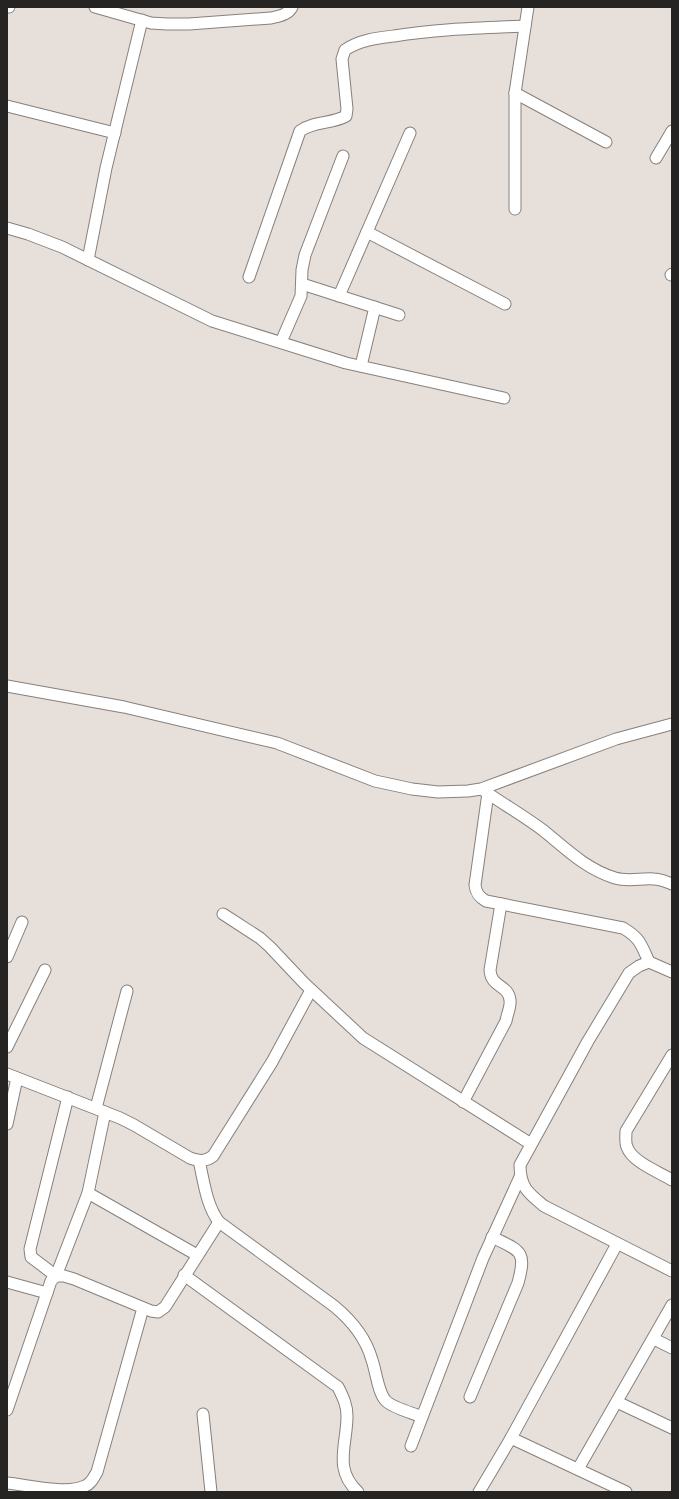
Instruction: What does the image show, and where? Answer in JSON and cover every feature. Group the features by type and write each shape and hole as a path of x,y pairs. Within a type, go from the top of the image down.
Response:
{"street":[{"path":"95,7 136,15 167,24 189,24 271,18 284,15 290,11 292,7"},
{"path":"515,209 515,93 528,7"},
{"path":"88,260 106,168 115,133 136,15"},
{"path":"249,277 300,131 312,125 339,120 346,116 347,109 342,59 345,50 359,42 424,31 525,26"},
{"path":"515,93 606,142"},
{"path":"7,106 115,133"},
{"path":"656,158 672,131"},
{"path":"339,296 410,133"},
{"path":"281,342 301,296 305,255 343,156"},
{"path":"7,228 28,234 55,245 212,321 361,366 504,398"},
{"path":"367,232 505,304"},
{"path":"302,284 398,315"},
{"path":"361,366 375,307"},
{"path":"7,686 124,707 277,743 375,781 412,789 438,792 485,791 616,739 672,724"},
{"path":"485,791 544,832 575,858 596,870 624,880 654,879 672,884"},
{"path":"485,791 475,885 476,892 480,897 501,904 623,928 634,935 640,942 649,962 672,972"},
{"path":"463,1102 506,1021 509,1009 509,996 505,990 490,977 501,904"},
{"path":"223,914 260,938 311,990 363,1038 531,1144"},
{"path":"7,957 22,922"},
{"path":"649,962 639,966 629,973 588,1041 520,1165 520,1177 524,1187 544,1206 672,1272"},
{"path":"7,1047 45,970"},
{"path":"7,1124 12,1076 68,1097 134,1125 190,1158 199,1161 208,1160 213,1156 263,1076 311,990"},
{"path":"7,1410 10,1389 51,1281 56,1276 88,1193 100,1110 127,991"},
{"path":"672,1055 626,1132 626,1145 630,1154 640,1162 672,1180"},
{"path":"68,1097 30,1249 31,1257 56,1276 64,1276 74,1279 151,1312 158,1312 165,1306 219,1222"},
{"path":"199,1161 210,1205 219,1222 347,1316 355,1326 372,1359 382,1394 386,1401 422,1417"},
{"path":"411,1446 483,1258 520,1177"},
{"path":"88,1193 197,1255"},
{"path":"470,1397 518,1283 522,1268 522,1260 519,1253 512,1247 492,1237"},
{"path":"479,1492 511,1438 617,1244"},
{"path":"184,1275 338,1387 344,1400 347,1416 342,1460 345,1476 358,1492"},
{"path":"7,1282 47,1293"},
{"path":"578,1470 672,1306"},
{"path":"7,1483 56,1489 75,1489 86,1486 93,1480 97,1472 143,1308"},
{"path":"654,1339 672,1348"},
{"path":"617,1402 672,1428"},
{"path":"203,1414 211,1492"},
{"path":"511,1438 626,1492"}]}
